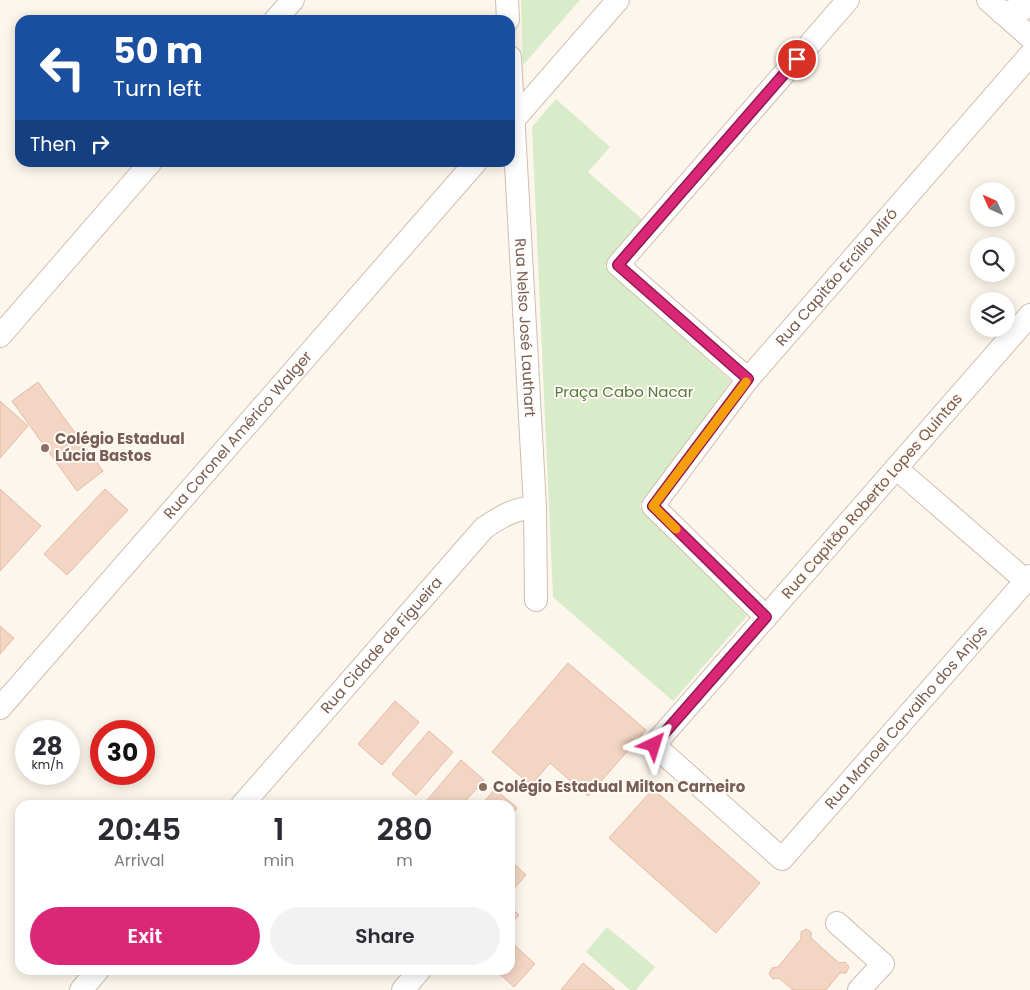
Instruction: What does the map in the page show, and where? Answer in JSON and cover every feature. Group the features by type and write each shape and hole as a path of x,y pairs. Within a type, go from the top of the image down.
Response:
{"street":[{"path":"280,15 293,0"},
{"path":"507,0 508,15"},
{"path":"515,119 618,0"},
{"path":"748,379 618,265 848,0"},
{"path":"995,6 1030,7"},
{"path":"995,6 1030,37"},
{"name":"Rua Capitão Ercílio Miró","path":"766,617 653,506 748,379 1030,55"},
{"path":"0,336 147,167"},
{"name":"Rua Coronel Américo Walger","path":"0,708 472,167"},
{"name":"Rua Nelso José Lauthart","path":"515,167 535,507 536,600"},
{"name":"Rua Capitão Roberto Lopes Quintas","path":"654,745 1030,315"},
{"path":"896,468 1028,578"},
{"name":"Rua Cidade de Figueira","path":"246,800 484,528 501,516 518,509 535,507"},
{"name":"Rua Manoel Carvalho dos Anjos","path":"654,745 782,859 1028,578"},
{"path":"836,923 883,964 860,990"},
{"path":"80,990 94,975"},
{"path":"403,990 416,975"}],"green space":[{"path":"521,0 580,0 523,65"},
{"name":"Praça Cabo Nacar","path":"556,99 610,147 588,172 644,221 605,267 731,381 639,506 747,616 673,701 553,597 532,127"},
{"path":"607,927 655,967 636,990 630,990 586,952"}],"building":[{"path":"38,382 103,471 77,491 12,401"},
{"path":"0,401 28,426 0,458"},
{"path":"0,489 41,526 0,571"},
{"path":"105,489 128,510 67,575 44,554"},
{"path":"0,626 14,638 0,654"},
{"path":"568,663 646,730 588,796 550,763 531,785 492,752"},
{"path":"395,701 419,722 382,765 358,744"},
{"path":"429,731 453,752 416,795 392,774"},
{"path":"461,760 484,780 466,800 427,800"},
{"path":"495,789 508,800 485,800"},
{"path":"653,789 760,883 716,933 609,838"},
{"path":"515,865 526,875 515,887"},
{"path":"515,911 519,915 515,919"},
{"path":"806,929 811,932 811,938 839,963 845,962 849,967 846,973 840,973 826,990 793,990 779,978 773,979 769,974 772,968 778,967 801,939 801,932"},
{"path":"515,946 535,964 514,987 501,975 515,975"},
{"path":"583,963 615,990 561,990"}],"slow traffic":[{"path":"676,529 653,506 746,382"}],"place":[{"name":"Colégio Estadual Lúcia Bastos","path":"45,448"},
{"name":"Colégio Estadual Milton Carneiro","path":"483,787"}],"route":[{"path":"654,745 766,617 653,506 748,379 618,265 797,59"}]}
